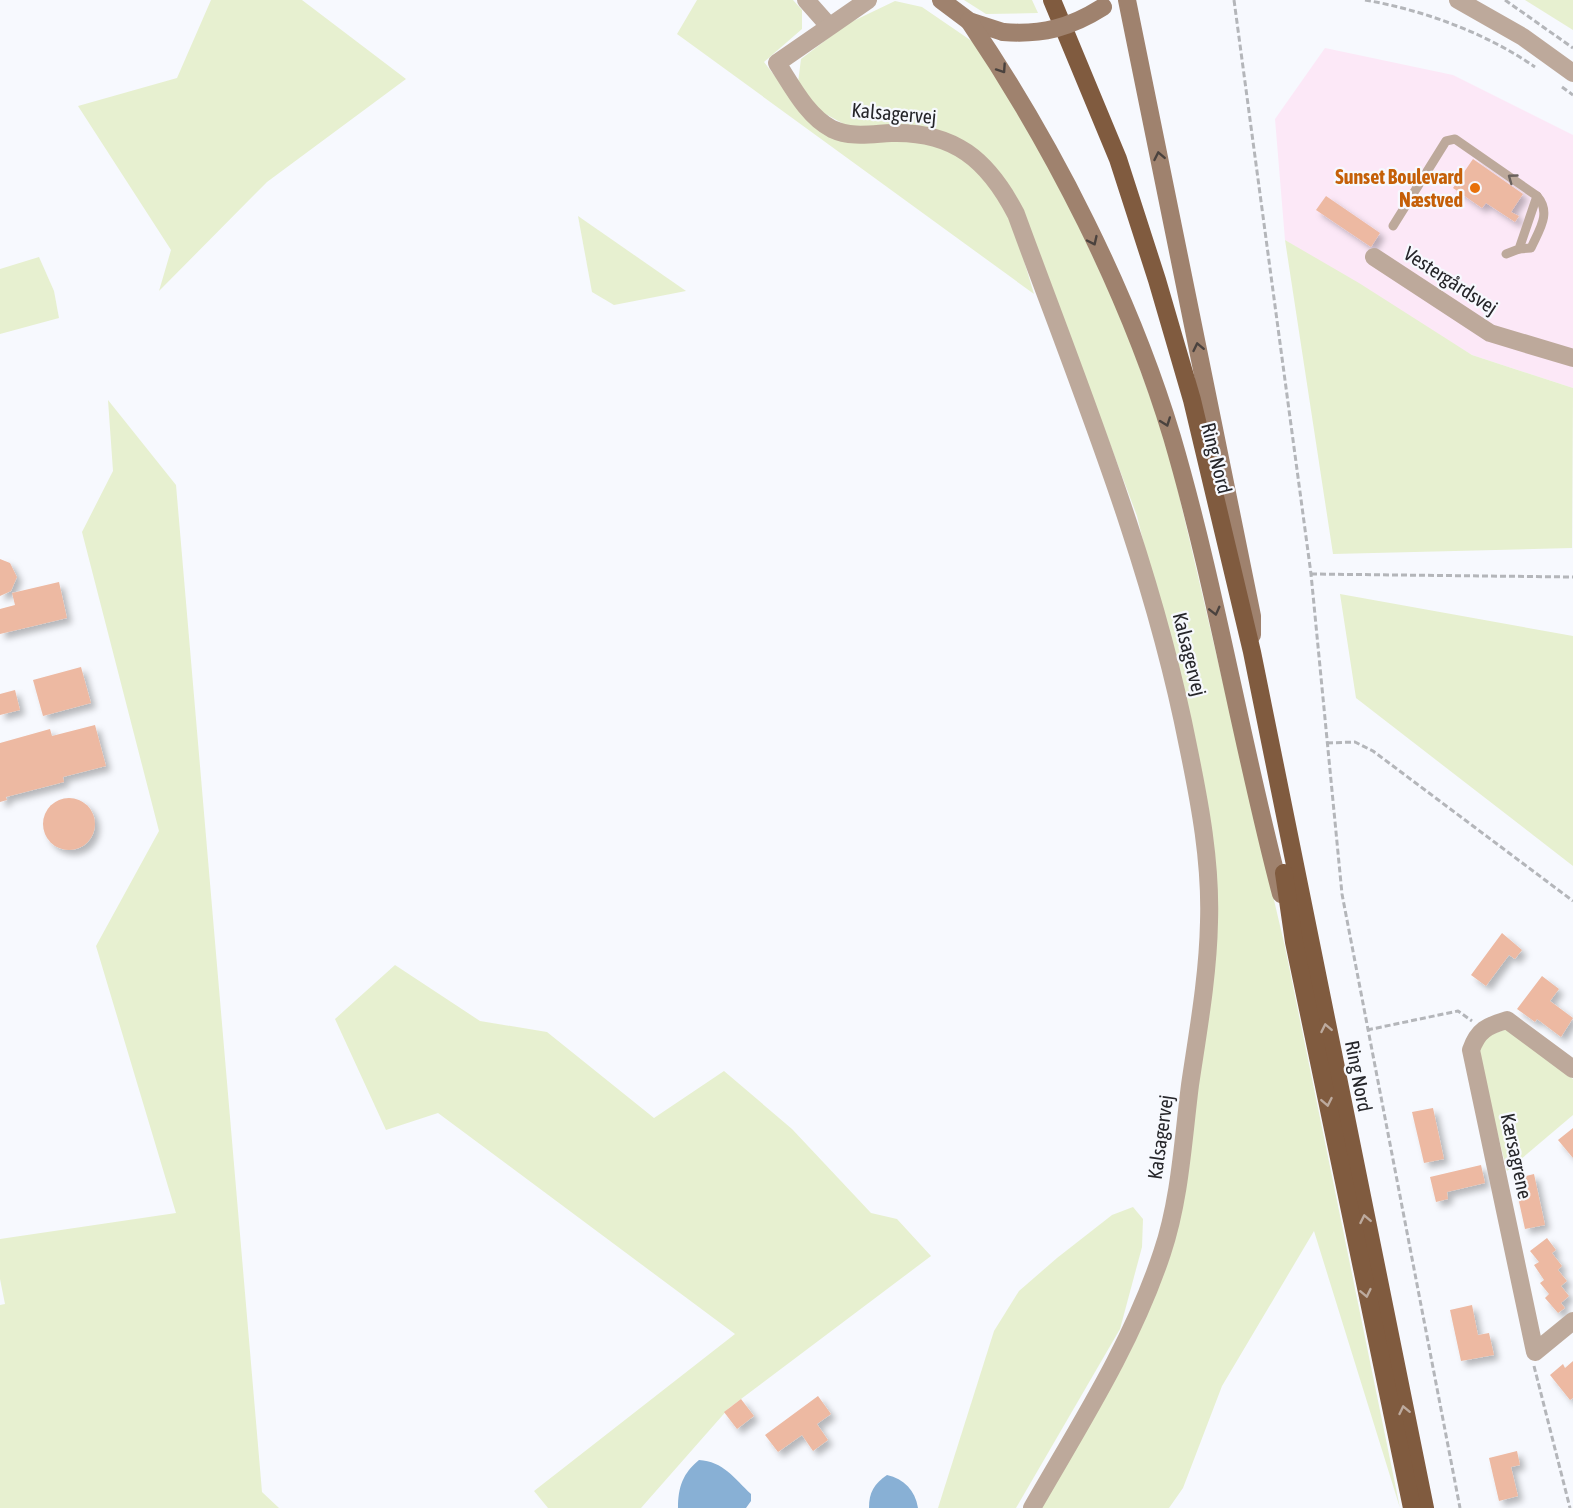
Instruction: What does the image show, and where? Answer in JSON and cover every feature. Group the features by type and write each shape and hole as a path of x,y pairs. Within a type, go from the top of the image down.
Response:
{"highway":[{"name":"Ring Nord","path":"1041,0 1107,162 1146,283 1180,403 1241,654 1279,842 1294,942 1412,1508"},
{"name":"Ring Nord","path":"1052,0 1118,159 1192,400 1252,652 1425,1508"}],"main road":[{"path":"941,0 969,21 1010,81 1067,187 1129,317 1168,426 1224,644 1294,942"},
{"path":"1128,0 1252,616 1252,652"},
{"path":"969,21 1003,32 1030,34 1056,30 1081,21 1106,3"}],"street":[{"path":"806,0 829,26"},
{"name":"Kalsagervej","path":"868,0 777,63 800,100 816,117 832,129 851,135 907,133 937,136 966,150 987,169 1004,191 1016,214 1130,522 1165,643 1201,808 1207,868 1209,923 1203,993 1179,1170 1163,1251 1134,1325 1032,1508"},
{"path":"1458,0 1523,37 1573,73"},
{"name":"Vestergårdsvej","path":"1374,257 1490,333 1573,358"},
{"path":"1480,1032 1493,1024 1508,1020 1573,1069"},
{"name":"Kærsagrene","path":"1480,1032 1476,1035 1471,1050 1535,1352"},
{"path":"1535,1352 1573,1321"}],"lane":[{"path":"1393,226 1446,141 1451,139 1461,141 1537,196 1519,249 1506,254"}],"path":[{"path":"1234,0 1311,574 1342,894 1460,1508"},
{"path":"1365,0 1391,4 1464,29 1537,69"},
{"path":"1505,0 1573,48"},
{"path":"1555,82 1573,95"},
{"path":"1311,574 1573,577"},
{"path":"1327,742 1355,742 1373,751 1573,901"},
{"path":"1368,1030 1458,1011 1468,1016 1480,1032"},
{"path":"1535,1352 1533,1364 1570,1508"}],"shaded area":[{"path":"1325,48 1453,75 1573,135 1573,388 1472,355 1285,240 1275,119"}],"green space":[{"path":"211,0 302,0 406,79 267,182 159,291 171,250 78,106 177,78"},
{"path":"697,0 793,0 802,10 802,29 764,62 807,118 933,143 963,157 981,174 1010,214 1034,294 677,34"},
{"path":"964,0 1032,0 1038,13 986,14"},
{"path":"1525,0 1573,0 1573,30"},
{"path":"895,1 922,7 979,46 1064,194 1123,322 1167,444 1285,947 1400,1508 1314,1231 1222,1386 1183,1488 1169,1508 1037,1508 1170,1248 1217,920 1208,805 1137,516 1023,212 969,145 853,129 820,111 798,83 801,59 847,24"},
{"path":"578,216 686,291 614,305 592,292"},
{"path":"1285,240 1359,283 1472,355 1573,388 1572,548 1333,554"},
{"path":"39,257 54,291 59,318 0,334 0,269"},
{"path":"108,400 176,485 262,1492 279,1508 0,1508 0,1305 5,1304 0,1279 0,1239 176,1213 96,946 159,831 82,532 113,471"},
{"path":"1340,594 1573,636 1573,866 1356,698"},
{"path":"395,965 480,1021 547,1032 654,1118 724,1071 792,1129 871,1213 897,1219 931,1256 729,1408 641,1508 548,1508 534,1491 735,1334 438,1113 386,1130 335,1019"},
{"path":"1507,1029 1573,1079 1573,1115 1507,1171 1477,1052 1482,1038"},
{"path":"1133,1207 1143,1219 1142,1247 1120,1329 1016,1508 938,1508 994,1331 1019,1291 1112,1215"}],"water":[{"path":"699,1460 722,1467 751,1494 751,1501 746,1508 678,1508 682,1481"},
{"path":"887,1475 899,1479 908,1486 918,1508 869,1508 873,1489"}],"building":[{"path":"1473,159 1523,194 1511,212 1519,216 1515,222 1486,203 1482,208 1453,188"},
{"path":"1326,196 1380,233 1371,247 1316,210"},
{"path":"0,559 10,563 17,577 11,591 0,596"},
{"path":"59,582 67,618 0,634 0,609 15,605 12,593"},
{"path":"81,667 91,703 43,716 33,680"},
{"path":"15,690 20,710 0,715 0,694"},
{"path":"95,725 106,766 63,777 64,782 6,797 7,800 0,802 0,743 50,729 52,736"},
{"path":"69,798 83,802 91,810 95,824 91,838 83,846 69,850 55,846 47,838 43,824 47,810 55,802"},
{"path":"1502,933 1522,950 1515,959 1509,955 1486,986 1471,975"},
{"path":"1542,976 1559,989 1550,1001 1573,1018 1561,1037 1537,1019 1535,1022 1517,1009"},
{"path":"1433,1108 1444,1159 1424,1163 1412,1112"},
{"path":"1573,1128 1573,1158 1558,1140"},
{"path":"1481,1165 1485,1183 1447,1192 1448,1199 1436,1202 1430,1177"},
{"path":"1534,1174 1545,1225 1525,1229 1514,1179"},
{"path":"1547,1238 1556,1250 1552,1253 1562,1266 1558,1270 1567,1281 1561,1286 1569,1296 1561,1303 1565,1308 1558,1313 1545,1298 1549,1294 1540,1283 1544,1280 1534,1265 1539,1262 1530,1251"},
{"path":"1472,1305 1478,1335 1489,1333 1494,1355 1461,1361 1450,1310"},
{"path":"1573,1361 1573,1398 1570,1400 1550,1375 1563,1364 1565,1368"},
{"path":"818,1396 831,1414 817,1424 828,1440 813,1451 802,1435 778,1452 765,1435"},
{"path":"741,1399 754,1416 737,1429 724,1412"},
{"path":"1517,1451 1520,1465 1511,1467 1518,1496 1499,1501 1489,1458"}],"place":[{"name":"Sunset Boulevard Næstved","path":"1475,188"}]}
